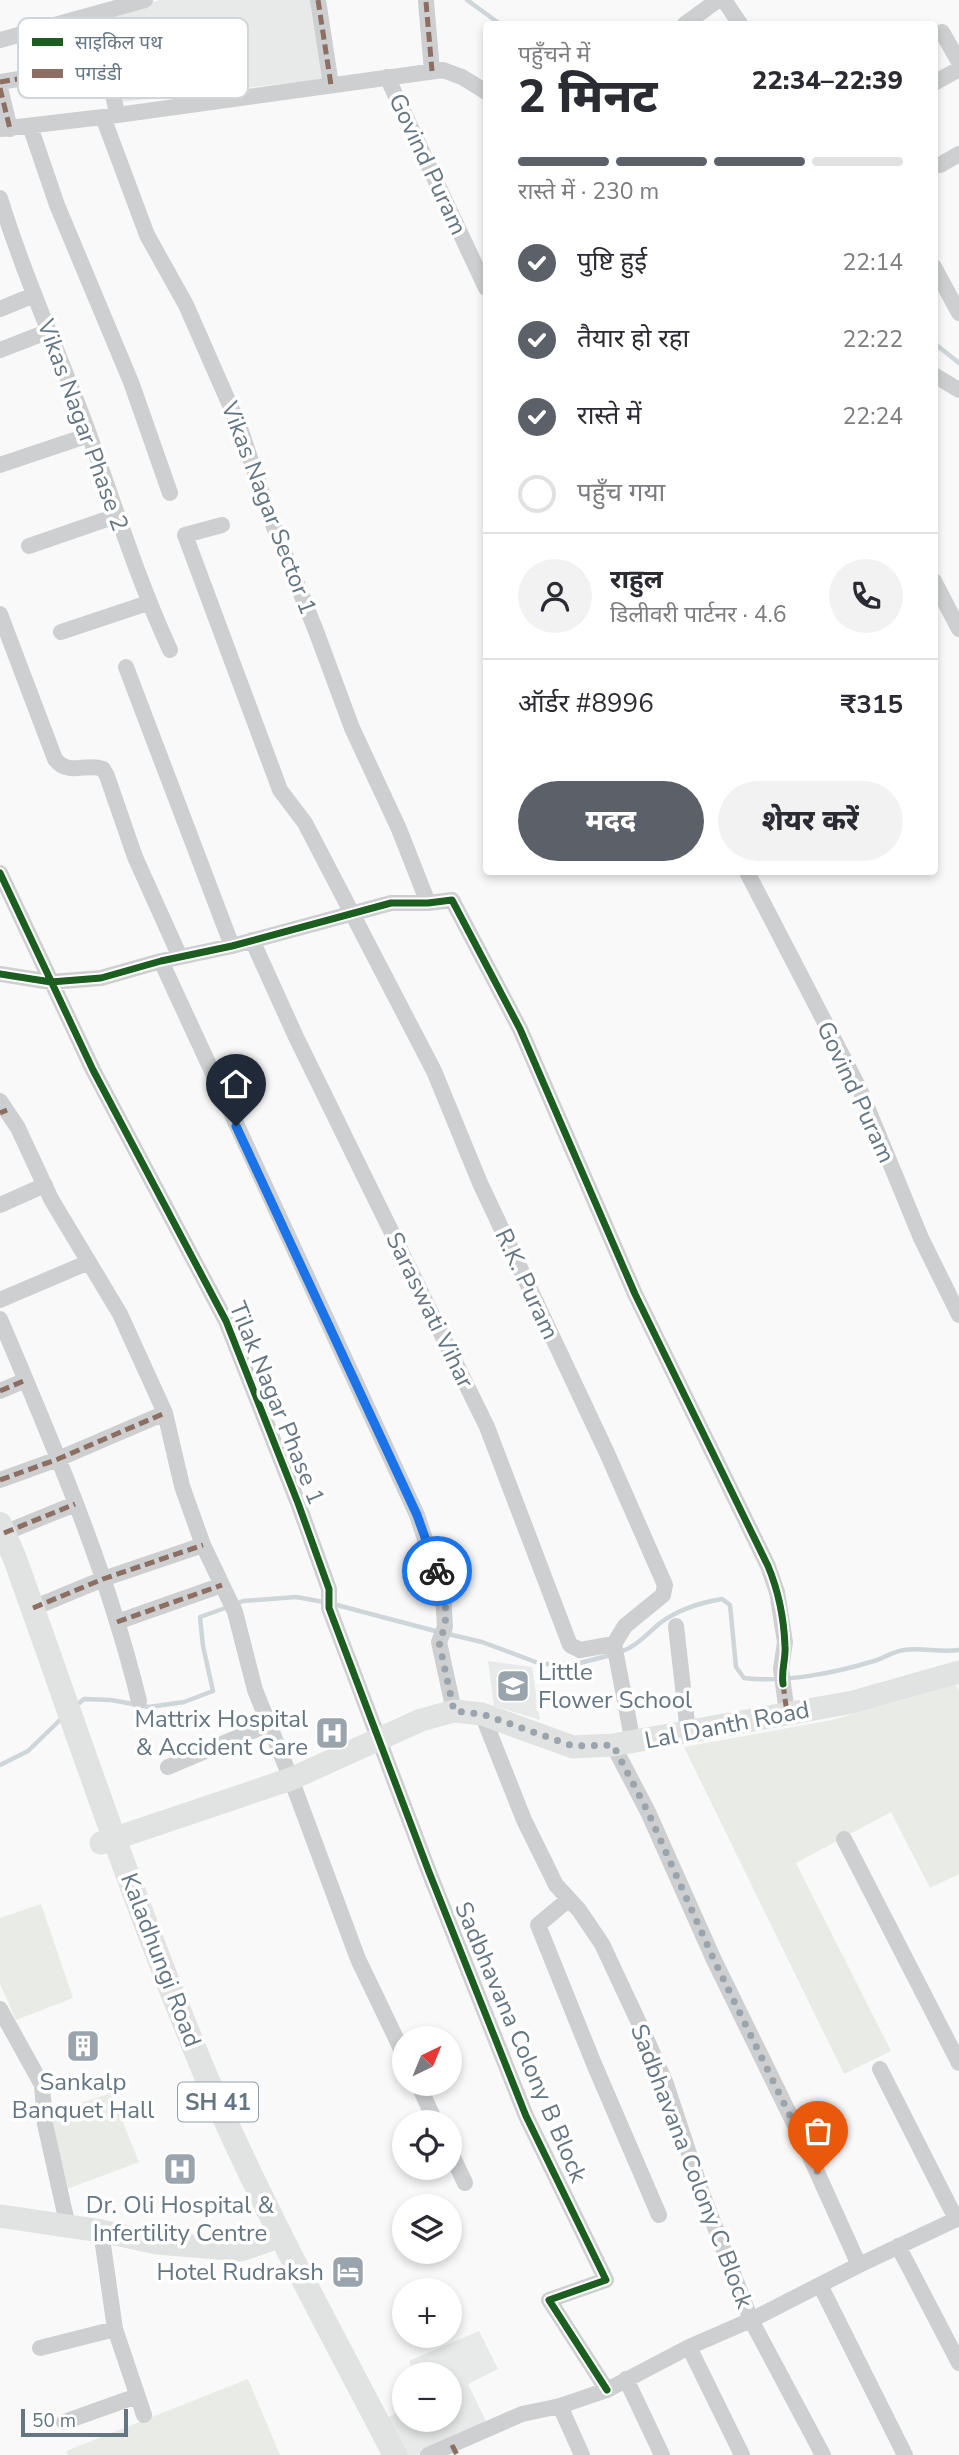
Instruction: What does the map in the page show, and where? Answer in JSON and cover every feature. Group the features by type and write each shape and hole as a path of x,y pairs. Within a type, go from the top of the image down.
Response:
{"main road":[{"name":"Kaladhungi Road","path":"2,1529 5,1564 70,1736 186,2066 274,2239 378,2455"},
{"name":"Kaladhungi Road","path":"5,1564 33,1608 60,1711"},
{"name":"Kaladhungi Road","path":"274,2239 396,2455"}],"street":[{"path":"80,18 145,0"},
{"path":"318,0 331,85"},
{"path":"689,21 718,0"},
{"path":"724,0 738,21"},
{"path":"426,2 432,71"},
{"name":"Vikas Nagar Sector 1","path":"95,14 96,18"},
{"path":"942,32 959,62"},
{"path":"0,40 18,35"},
{"path":"938,81 959,69"},
{"path":"248,96 443,70 483,90"},
{"name":"Govind Puram","path":"387,77 483,282"},
{"path":"0,82 18,79"},
{"path":"0,88 5,129 235,98"},
{"name":"Vikas Nagar Sector 1","path":"109,98 110,115 147,235 186,305 240,428 270,517 352,728 399,829 428,903"},
{"path":"30,126 58,205 131,382 170,493"},
{"path":"940,165 959,154"},
{"name":"Vikas Nagar Phase 2","path":"0,198 34,295 89,435 148,603 170,650"},
{"path":"938,274 959,313"},
{"path":"0,309 34,295"},
{"path":"0,350 49,331"},
{"path":"938,377 959,390"},
{"path":"0,465 89,435"},
{"path":"29,545 116,516"},
{"path":"222,525 185,535 280,790 305,823 350,912"},
{"path":"938,589 959,629"},
{"path":"61,632 148,603"},
{"path":"0,614 55,759 60,766 68,769 98,767 103,769 107,776 135,858 180,957"},
{"path":"126,667 232,946"},
{"name":"Tilak Nagar Phase 1","path":"0,873 93,1070 226,1321 298,1503 329,1589 329,1608 379,1739"},
{"name":"Govind Puram","path":"749,875 860,1090 921,1238 959,1315"},
{"path":"0,974 51,982 101,978 161,961 232,946 350,912 391,903 452,900 520,1029 635,1294 768,1566 777,1592 785,1642 782,1677 787,1713"},
{"name":"R.K. Puram","path":"350,912 434,1071 480,1182 665,1585 663,1595 625,1626 616,1652"},
{"name":"Saraswati Vihar","path":"252,940 302,1049 487,1427 570,1645 580,1650 616,1652"},
{"path":"161,961 417,1515 443,1593 442,1634 454,1711"},
{"path":"2,1108 18,1128 45,1185 120,1314 165,1413 182,1486 203,1545 229,1599 255,1690 358,1959 392,2030"},
{"path":"0,1205 45,1185"},
{"path":"0,1300 89,1262"},
{"path":"0,1319 58,1459 103,1579 139,1702"},
{"path":"0,1391 26,1380"},
{"path":"0,1480 58,1459 165,1413"},
{"path":"2,1529 75,1504"},
{"path":"33,1608 103,1579 203,1545"},
{"path":"117,1622 229,1599"},
{"path":"677,1626 688,1732"},
{"path":"616,1652 623,1744 648,1812 714,1960 807,2150 859,2265"},
{"name":"Lal Danth Road","path":"107,1840 291,1779 421,1720 454,1711 482,1714 573,1746 623,1744 853,1702 959,1672"},
{"name":"Sadbhavana Colony C Block","path":"482,1714 524,1820 556,1885 579,1910 602,1944 666,2084 703,2196 751,2320 823,2455"},
{"path":"168,1767 269,1724"},
{"name":"Sadbhavana Colony B Block","path":"379,1739 433,1885 526,2116 606,2280 549,2300 607,2390"},
{"path":"844,1839 959,2063"},
{"path":"569,1899 538,1925 659,2215"},
{"path":"0,2009 42,2085 45,2124 68,2227"},
{"path":"428,2455 455,2450 522,2414 560,2406 607,2390 689,2347 751,2320 957,2218 880,2068"},
{"path":"462,2177 465,2183"},
{"path":"0,2216 101,2231 157,2243 241,2250 274,2239"},
{"path":"101,2231 115,2329 144,2415"},
{"path":"898,2246 959,2363"},
{"path":"820,2285 905,2455"},
{"path":"40,2348 115,2329"},
{"path":"689,2347 742,2455"},
{"path":"626,2379 662,2455"},
{"path":"64,2421 137,2396"},
{"path":"560,2406 582,2455"}],"shaded area":[{"path":"160,0 314,0 324,79 248,88 248,18 100,17"},
{"path":"121,98 157,98 122,102"},
{"name":"Little Flower School","path":"488,1661 532,1667 540,1720 494,1706"},
{"path":"956,1685 959,1691 959,1874 930,1888 891,1812 796,1863 891,2051 844,2074 684,1747 832,1720"},
{"path":"41,1904 73,1998 16,2020 0,1984 0,1918"},
{"path":"111,2093 139,2162 67,2189 55,2148 51,2113"},
{"path":"479,2331 498,2369 468,2384 487,2423 417,2455 403,2455 385,2419 392,2415 392,2432 462,2432 462,2362 409,2361 439,2348 462,2348 462,2338"},
{"path":"248,2379 280,2455 68,2455 66,2451"}],"waterway":[{"path":"467,0 496,21"},
{"path":"938,346 959,363"},
{"path":"236,1604 243,1601 296,1597 324,1602"},
{"path":"620,1652 636,1644 674,1614 722,1599 730,1605 736,1667 744,1678 776,1679 826,1673 904,1650 959,1650"},
{"path":"333,1604 439,1632"},
{"path":"77,1705 84,1699 111,1700 149,1707 184,1702 213,1691 200,1617 228,1607"},
{"path":"448,1634 482,1642 541,1664 576,1664 611,1655"},
{"path":"0,1765 28,1751 62,1718"}],"marked path":[{"path":"318,0 331,85"},
{"path":"426,2 432,71"},
{"path":"0,82 18,79"},
{"path":"0,88 10,129"},
{"path":"0,1113 7,1110"},
{"path":"0,1391 26,1380"},
{"path":"0,1480 58,1459 165,1413"},
{"path":"4,1533 75,1504"},
{"path":"33,1608 103,1579 203,1545"},
{"path":"117,1622 222,1585"},
{"path":"783,1684 787,1713"},
{"path":"452,2445 457,2455"}],"cycle path":[{"path":"0,873 93,1070 226,1321 298,1503 329,1589 329,1608 429,1872 526,2116 606,2280 549,2300 607,2390"},
{"path":"0,974 51,982 101,978 391,903 452,900 520,1029 635,1294 768,1566 778,1595 783,1626 783,1684"}],"way so far":[{"path":"437,1571 446,1610 445,1627 439,1642 454,1711 482,1714 573,1746 613,1745 648,1812 714,1960 818,2173"}],"place":[{"name":"Little Flower School","path":"513,1686"},
{"name":"Mattrix Hospital & Accident Care","path":"332,1733"},
{"name":"Sankalp Banquet Hall","path":"83,2046"},
{"name":"Dr. Oli Hospital & Infertility Centre","path":"180,2169"},
{"name":"Hotel Rudraksh","path":"348,2272"}],"route":[{"path":"236,1126 417,1515 437,1571"}]}
